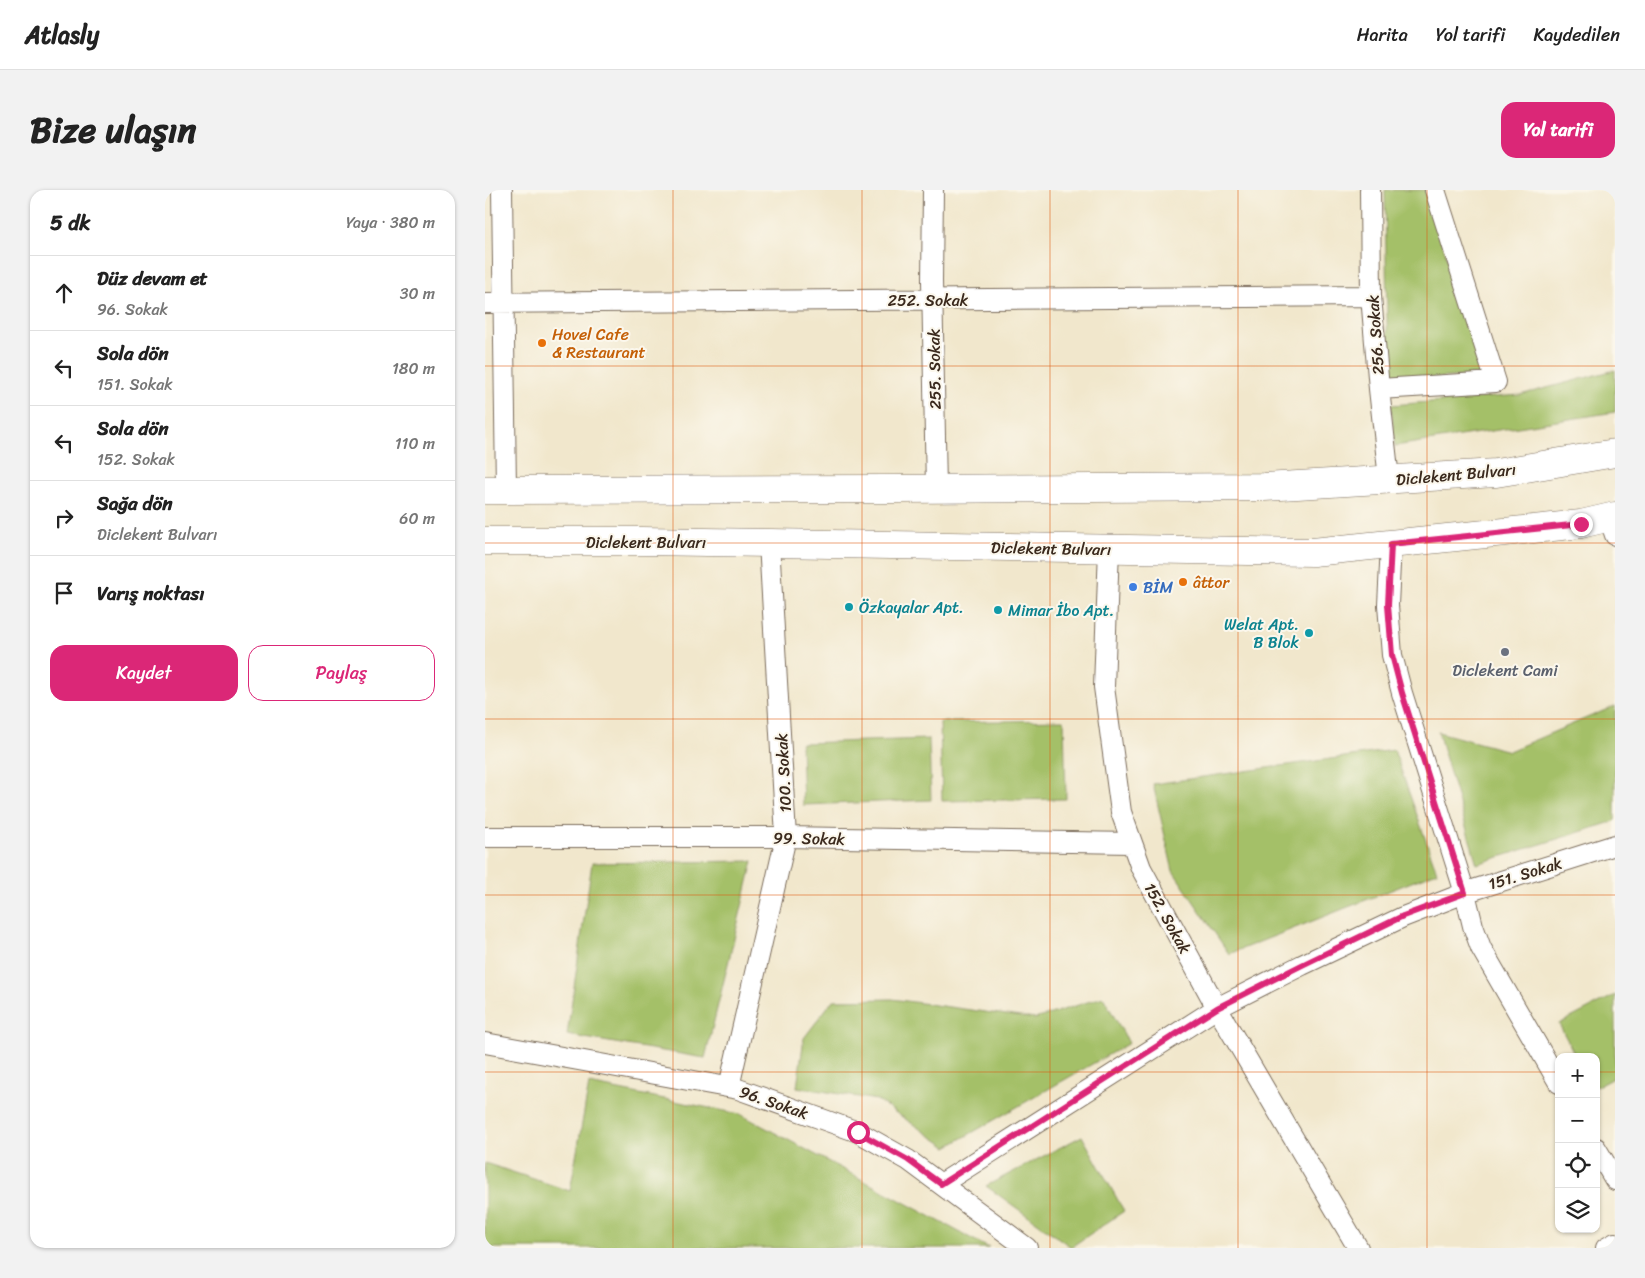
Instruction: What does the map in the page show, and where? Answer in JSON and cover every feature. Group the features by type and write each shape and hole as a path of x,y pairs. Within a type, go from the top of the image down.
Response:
{"main road":[{"name":"Diclekent Bulvarı","path":"495,490 1264,486 1495,473 1615,453"},
{"name":"Diclekent Bulvarı","path":"485,542 642,541 1313,552 1581,524 1613,523"}],"street":[{"path":"495,490 494,302 502,190"},
{"name":"255. Sokak","path":"933,190 936,489"},
{"name":"256. Sokak","path":"1370,190 1371,296 1389,479"},
{"path":"1379,389 1496,382 1435,190"},
{"name":"252. Sokak","path":"494,302 1371,296"},
{"name":"100. Sokak","path":"729,1087 787,837 769,543"},
{"path":"1391,544 1388,605 1392,655 1402,693 1465,893 1473,926 1481,948 1555,1075"},
{"name":"152. Sokak","path":"1109,548 1104,687 1121,812 1132,843 1141,868 1217,1008 1358,1248"},
{"name":"99. Sokak","path":"485,837 787,837 1132,843"},
{"name":"151. Sokak","path":"941,1184 1217,1008 1302,965 1403,916 1465,893 1615,845"},
{"name":"96. Sokak","path":"485,1042 729,1087 858,1132 908,1160 1027,1248"},
{"path":"1600,1155 1615,1180"},
{"path":"1606,1248 1615,1243"}],"green space":[{"path":"1385,190 1426,190 1483,375 1388,381"},
{"path":"1615,370 1615,412 1395,446 1391,405 1520,395"},
{"path":"1615,706 1615,821 1477,864 1438,732 1509,751"},
{"path":"1064,720 1066,799 942,801 940,722"},
{"path":"929,739 931,800 803,805 801,743"},
{"path":"1394,750 1437,872 1229,954 1173,871 1153,784"},
{"path":"753,861 705,1058 567,1035 592,863"},
{"path":"1615,995 1615,1077 1600,1085 1600,1053 1574,1053 1559,1024"},
{"path":"1103,997 1129,1043 947,1147 877,1100 797,1087 804,1038 833,1000 892,999 1035,1019"},
{"path":"589,1084 740,1114 989,1248 485,1248 485,1163 570,1191"},
{"path":"1082,1136 1124,1211 1071,1247 986,1186"}],"place":[{"name":"Hovel Cafe & Restaurant","path":"542,343"},
{"name":"âttor","path":"1183,582"},
{"name":"BİM","path":"1133,587"},
{"name":"Özkayalar Apt.","path":"849,607"},
{"name":"Mimar İbo Apt.","path":"998,610"},
{"name":"Welat Apt. B Blok","path":"1309,633"},
{"name":"Diclekent Cami","path":"1505,652"}],"route":[{"path":"858,1132 908,1160 941,1184 1217,1008 1403,916 1465,893 1402,693 1392,655 1388,605 1391,544 1581,524"}]}
